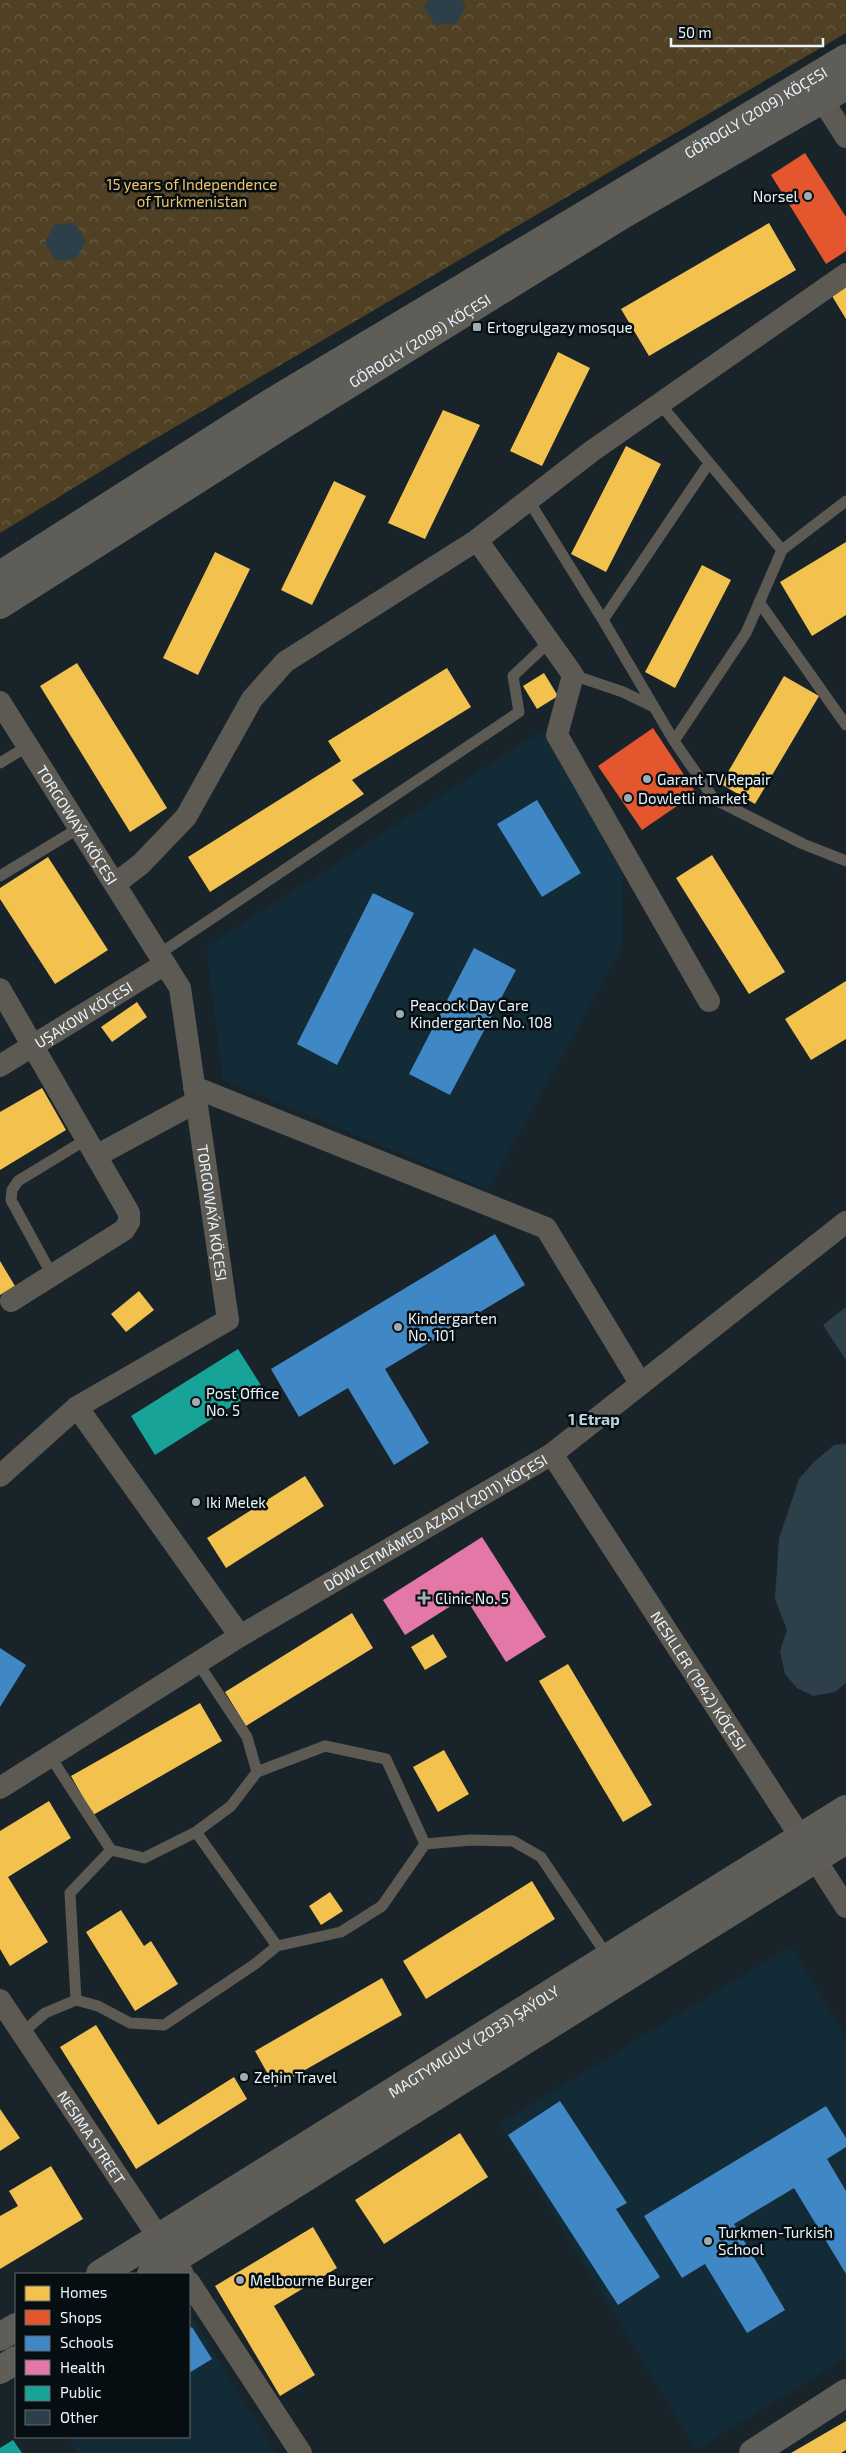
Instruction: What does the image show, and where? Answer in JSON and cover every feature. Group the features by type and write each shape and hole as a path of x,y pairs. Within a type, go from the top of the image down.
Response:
{"street":[{"name":"GÖROGLY (2009) KÖÇESI","path":"0,605 283,424 624,214 816,90 846,58"},
{"name":"GÖROGLY (2009) KÖÇESI","path":"0,575 270,403 816,90 846,86"},
{"path":"816,90 846,137"},
{"path":"115,884 141,864 186,817 252,699 285,662 478,540 592,452 846,274"},
{"path":"478,540 573,675 557,735 709,1001"},
{"name":"TORGOWAÝA KÖÇESI","path":"0,702 180,988 228,1320 77,1407"},
{"name":"UŞAKOW KÖÇESI","path":"0,1066 162,959"},
{"path":"0,988 129,1214 124,1230 11,1301"},
{"path":"91,1148 195,1095 546,1228 640,1383"},
{"name":"DÖWLETMÄMED AZADY (2011) KÖÇESI","path":"0,1788 240,1636 552,1454 846,1222"},
{"path":"0,1476 77,1407 240,1636"},
{"name":"NESILLER (1942) KÖÇESI","path":"552,1454 846,1907"},
{"name":"MAGTYMGULY (2033) ŞAÝOLY","path":"170,2270 809,1848 846,1809"},
{"name":"MAGTYMGULY (2033) ŞAÝOLY","path":"102,2273 608,1958 809,1848 846,1840"},
{"name":"NESIMA STREET","path":"0,2000 158,2238 170,2270"},
{"path":"190,2284 301,2453"},
{"path":"0,2337 15,2328"},
{"path":"0,2370 15,2361"},
{"path":"754,2453 846,2393"}],"lane":[{"path":"660,404 782,550"},
{"path":"603,620 709,463"},
{"path":"528,501 603,620 674,741 714,799 802,844 846,861"},
{"path":"674,741 746,633 782,550 846,501"},
{"path":"759,602 846,725"},
{"path":"162,959 519,712 513,676 549,642"},
{"path":"573,675 623,692 654,707"},
{"path":"0,763 28,746"},
{"path":"0,876 79,828"},
{"path":"52,1275 11,1200 12,1190 18,1181 91,1148"},
{"path":"198,1663 247,1737 257,1772"},
{"path":"50,1756 111,1850 144,1858 196,1832 231,1806 257,1772 326,1746 386,1759 425,1844"},
{"path":"196,1832 278,1946"},
{"path":"425,1844 471,1840 513,1841 541,1857 608,1958"},
{"path":"22,2033 45,2012 76,2000 98,2006 130,2024 164,2024 255,1964 278,1946 341,1932 382,1906 425,1844"},
{"path":"76,2000 70,1893 111,1850"}],"shaded area":[{"name":"Peacock Day Care Kindergarten No. 108","path":"543,730 622,865 623,946 488,1190 223,1080 206,947"},
{"name":"Turkmen-Turkish School","path":"791,1946 846,2037 846,2358 696,2450 499,2124"},
{"path":"190,2314 276,2453 78,2453 69,2438 190,2438"}],"green space":[{"name":"15 years of Independence of Turkmenistan","path":"0,0 846,0 846,33 129,454 0,533"}],"building: Homes":[{"path":"769,223 796,270 649,356 621,309"},
{"path":"846,287 846,319 832,296"},
{"path":"558,352 590,368 542,466 510,451"},
{"path":"443,410 480,425 425,539 388,523"},
{"path":"626,446 661,464 606,572 571,554"},
{"path":"334,481 366,496 312,605 281,590"},
{"path":"846,542 846,615 812,636 780,582"},
{"path":"215,552 250,569 198,675 163,658"},
{"path":"702,565 731,580 675,688 645,672"},
{"path":"77,663 167,808 130,832 40,686"},
{"path":"447,668 471,707 352,780 364,794 210,892 188,857 341,761 328,741"},
{"path":"544,673 558,696 537,709 523,686"},
{"path":"784,676 819,696 755,804 721,784"},
{"path":"712,855 785,972 749,994 676,878"},
{"path":"48,857 108,950 55,984 0,899 0,888"},
{"path":"846,981 846,1039 811,1060 785,1019"},
{"path":"137,1002 147,1017 112,1042 101,1027"},
{"path":"42,1088 66,1130 0,1170 0,1112"},
{"path":"0,1261 15,1286 0,1295"},
{"path":"139,1291 154,1310 126,1332 111,1314"},
{"path":"305,1476 324,1506 226,1568 207,1538"},
{"path":"352,1613 373,1648 246,1726 225,1692"},
{"path":"433,1634 447,1657 425,1670 411,1647"},
{"path":"568,1664 652,1805 623,1822 539,1681"},
{"path":"200,1703 222,1741 93,1815 71,1776"},
{"path":"444,1750 469,1794 438,1812 413,1767"},
{"path":"49,1801 71,1838 8,1877 48,1942 10,1966 0,1949 0,1831"},
{"path":"532,1881 555,1919 426,1999 403,1961"},
{"path":"330,1892 343,1911 321,1925 309,1906"},
{"path":"121,1910 144,1946 151,1941 178,1984 135,2011 86,1932"},
{"path":"382,1978 402,2015 275,2087 255,2051"},
{"path":"96,2025 158,2125 234,2077 247,2099 136,2169 60,2047"},
{"path":"0,2109 20,2138 0,2151"},
{"path":"460,2133 488,2177 384,2244 355,2200"},
{"path":"51,2166 83,2219 0,2269 0,2216 18,2206 9,2191"},
{"path":"313,2227 337,2268 274,2306 315,2375 280,2396 215,2286"},
{"path":"846,2421 846,2450 841,2453 791,2453"}],"building: Shops":[{"name":"Norsel","path":"805,153 846,217 846,251 826,264 771,175"},
{"name":"Garant TV Repair","path":"653,728 696,793 642,830 598,766"}],"building: Schools":[{"path":"537,800 581,873 542,897 497,824"},
{"path":"373,893 414,913 337,1065 297,1044"},
{"path":"474,948 516,970 450,1095 409,1074"},
{"name":"Kindergarten No. 101","path":"495,1234 525,1285 385,1369 429,1443 394,1465 348,1388 299,1417 271,1369"},
{"path":"0,1648 26,1665 0,1707"},
{"path":"560,2101 627,2203 616,2209 660,2277 618,2305 508,2135"},
{"name":"Turkmen-Turkish School","path":"826,2106 846,2138 846,2147 827,2159 846,2191 846,2274 794,2188 734,2224 785,2310 747,2333 705,2264 682,2278 644,2216"},
{"path":"192,2327 212,2359 190,2372 190,2328"}],"building: Health":[{"name":"Clinic No. 5","path":"482,1537 546,1637 506,1662 465,1597 405,1635 383,1600"}],"building: Public":[{"name":"Post Office No. 5","path":"238,1349 262,1387 155,1455 131,1416"},
{"path":"13,2440 22,2453 0,2453 0,2448"}],"building: Other":[{"path":"428,0 462,0 466,6 456,24 435,25 424,7"},
{"path":"75,223 86,241 76,259 55,260 45,242 55,224"},
{"path":"846,1307 846,1360 823,1325"},
{"path":"846,1444 846,1683 835,1692 813,1696 797,1688 785,1674 780,1651 787,1630 775,1599 779,1538 799,1479 814,1462 834,1445"}],"place":[{"name":"Norsel","path":"808,196"},
{"name":"Ertogrulgazy mosque","path":"477,327"},
{"name":"Garant TV Repair","path":"647,779"},
{"name":"Dowletli market","path":"628,798"},
{"name":"Peacock Day Care Kindergarten No. 108","path":"400,1014"},
{"name":"Kindergarten No. 101","path":"398,1327"},
{"name":"Post Office No. 5","path":"196,1402"},
{"name":"Iki Melek","path":"196,1502"},
{"name":"Clinic No. 5","path":"424,1598"},
{"name":"Zehin Travel","path":"244,2077"},
{"name":"Turkmen-Turkish School","path":"708,2241"},
{"name":"Melbourne Burger","path":"240,2280"}],"district":[{"name":"1 Etrap","path":"594,1418"}]}
